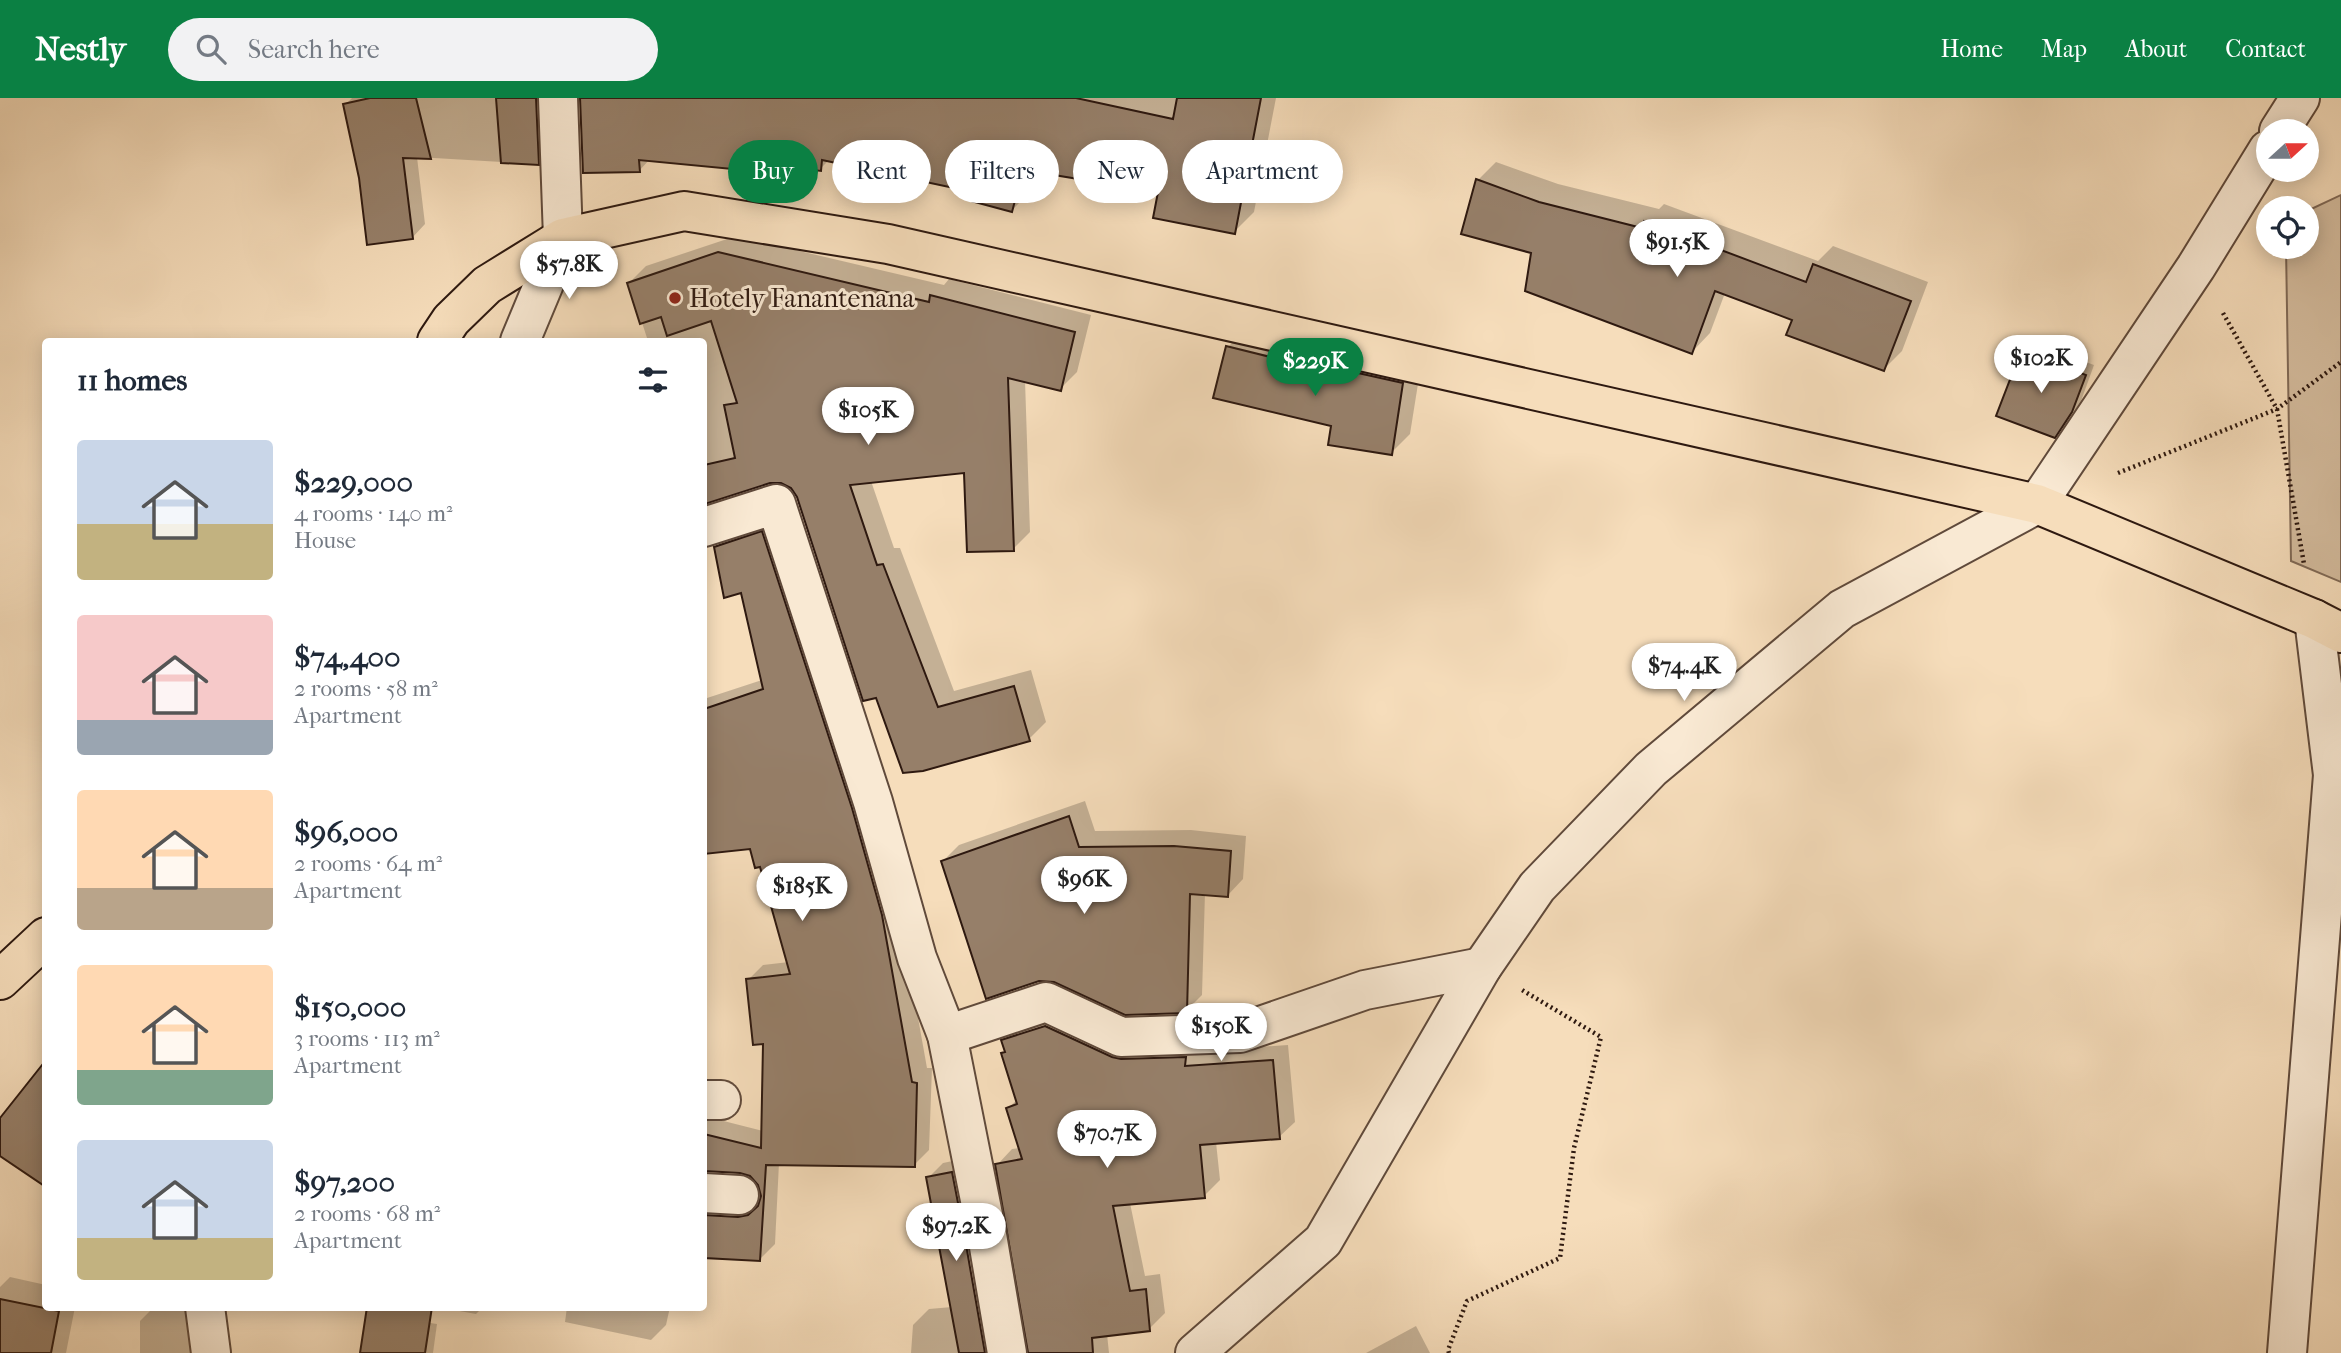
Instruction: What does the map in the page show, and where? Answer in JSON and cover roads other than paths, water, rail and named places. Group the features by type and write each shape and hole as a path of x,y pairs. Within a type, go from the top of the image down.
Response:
{"main road":[{"path":"439,338 451,320 487,285 563,238 684,211 888,244 2037,505 2328,626"},
{"path":"0,980 42,941"}],"street":[{"path":"521,338 563,238 558,98"},
{"path":"2287,119 2300,98"},
{"path":"1195,1353 1323,1241 1482,967 1537,887 1651,769 1842,608 2037,505 2196,267 2256,170"},
{"path":"707,526 776,504 873,802 917,958 947,1035 987,1235 1007,1353"},
{"path":"2287,1353 2333,775 2328,626"},
{"path":"947,1035 1046,1002 1121,1037 1240,1033 1365,990 1482,967"},
{"path":"206,1311 211,1353"}],"place":[{"name":"Hotely Fanantenana","path":"675,298"}]}
